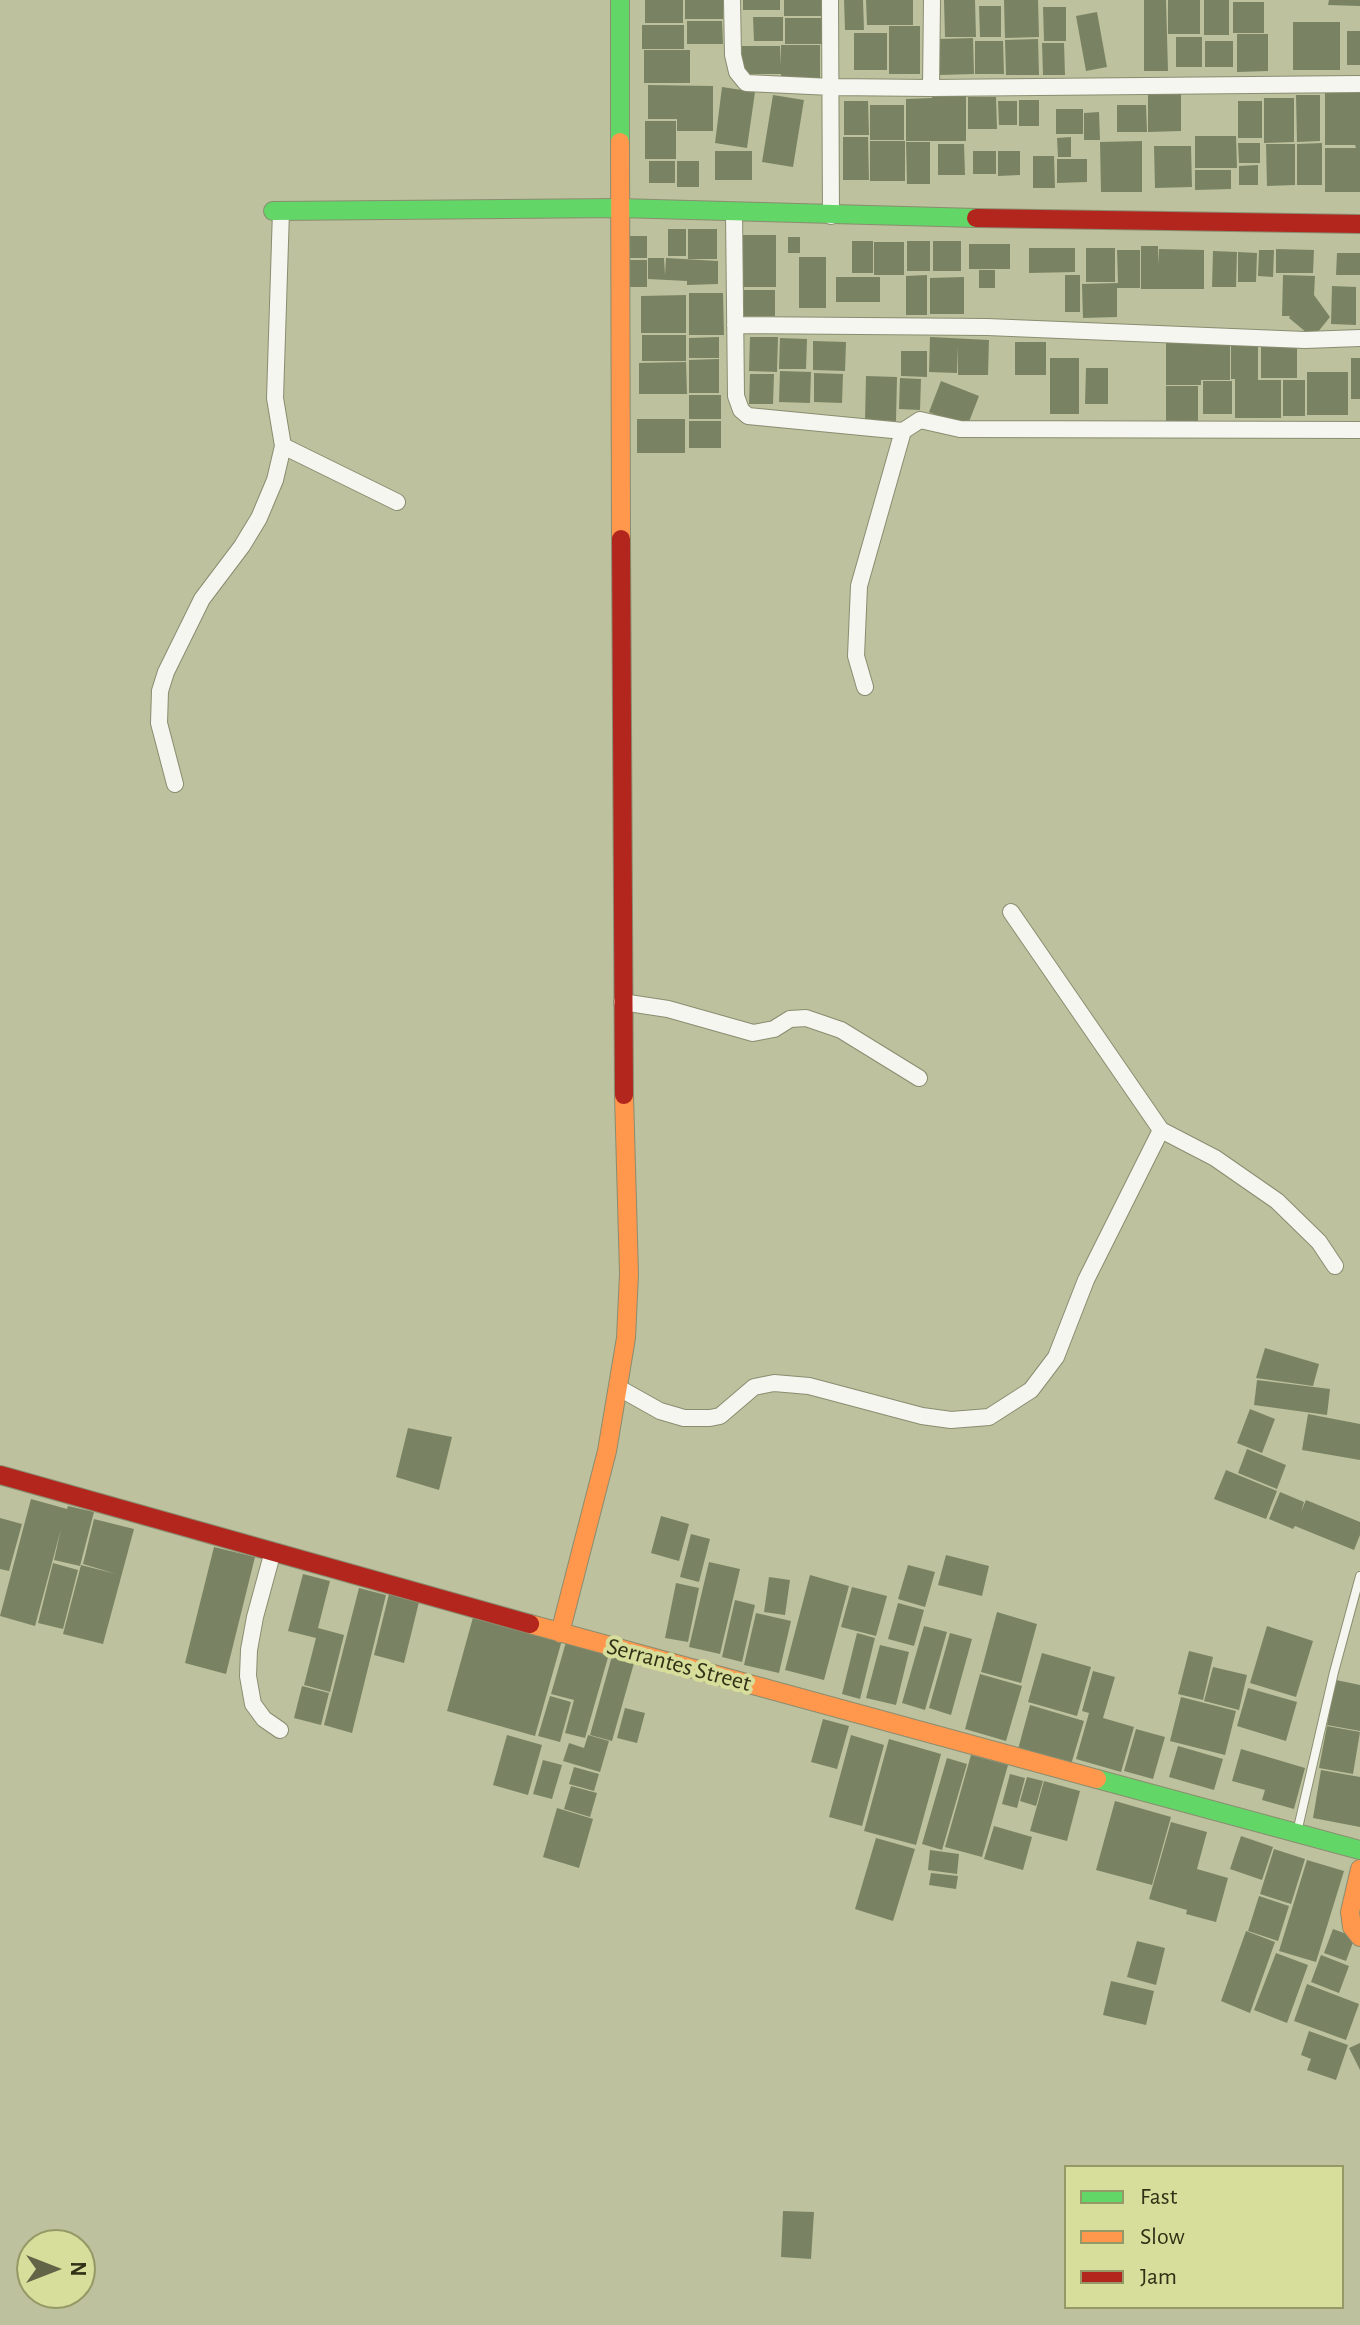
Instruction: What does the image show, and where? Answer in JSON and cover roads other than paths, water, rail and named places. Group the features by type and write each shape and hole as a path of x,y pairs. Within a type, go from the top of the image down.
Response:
{"street":[{"path":"560,1633 607,1451 626,1338 629,1274 622,1002 620,0"},
{"path":"732,0 733,55 737,72 743,81 754,84 931,88 1360,84"},
{"path":"830,0 831,216"},
{"path":"931,88 932,0"},
{"path":"175,784 159,723 160,691 166,672 202,599 242,546 263,511 283,446 275,398 277,211 619,208 831,216 1360,224"},
{"path":"734,213 736,396 741,410 748,416 903,431 920,420 960,429 1360,430"},
{"path":"735,325 987,327 1305,340 1360,338"},
{"path":"865,687 856,656 859,586 903,431"},
{"path":"283,446 397,502"},
{"path":"1011,912 1161,1130 1215,1158 1277,1201 1319,1242 1335,1266"},
{"path":"622,1002 668,1009 753,1033 774,1029 790,1019 806,1018 841,1030 919,1078"},
{"path":"619,1388 660,1411 684,1418 720,1416 754,1387 774,1383 809,1386 922,1416 951,1420 989,1417 1031,1390 1056,1357 1086,1280 1161,1130"},
{"name":"Serrantes Street","path":"0,1475 560,1633 1360,1850"},
{"path":"273,1551 255,1617 248,1676 256,1710 280,1730"},
{"path":"1360,1869 1350,1918 1352,1927 1360,1937"}],"lane":[{"path":"1297,1833 1317,1740 1360,1576"}]}
